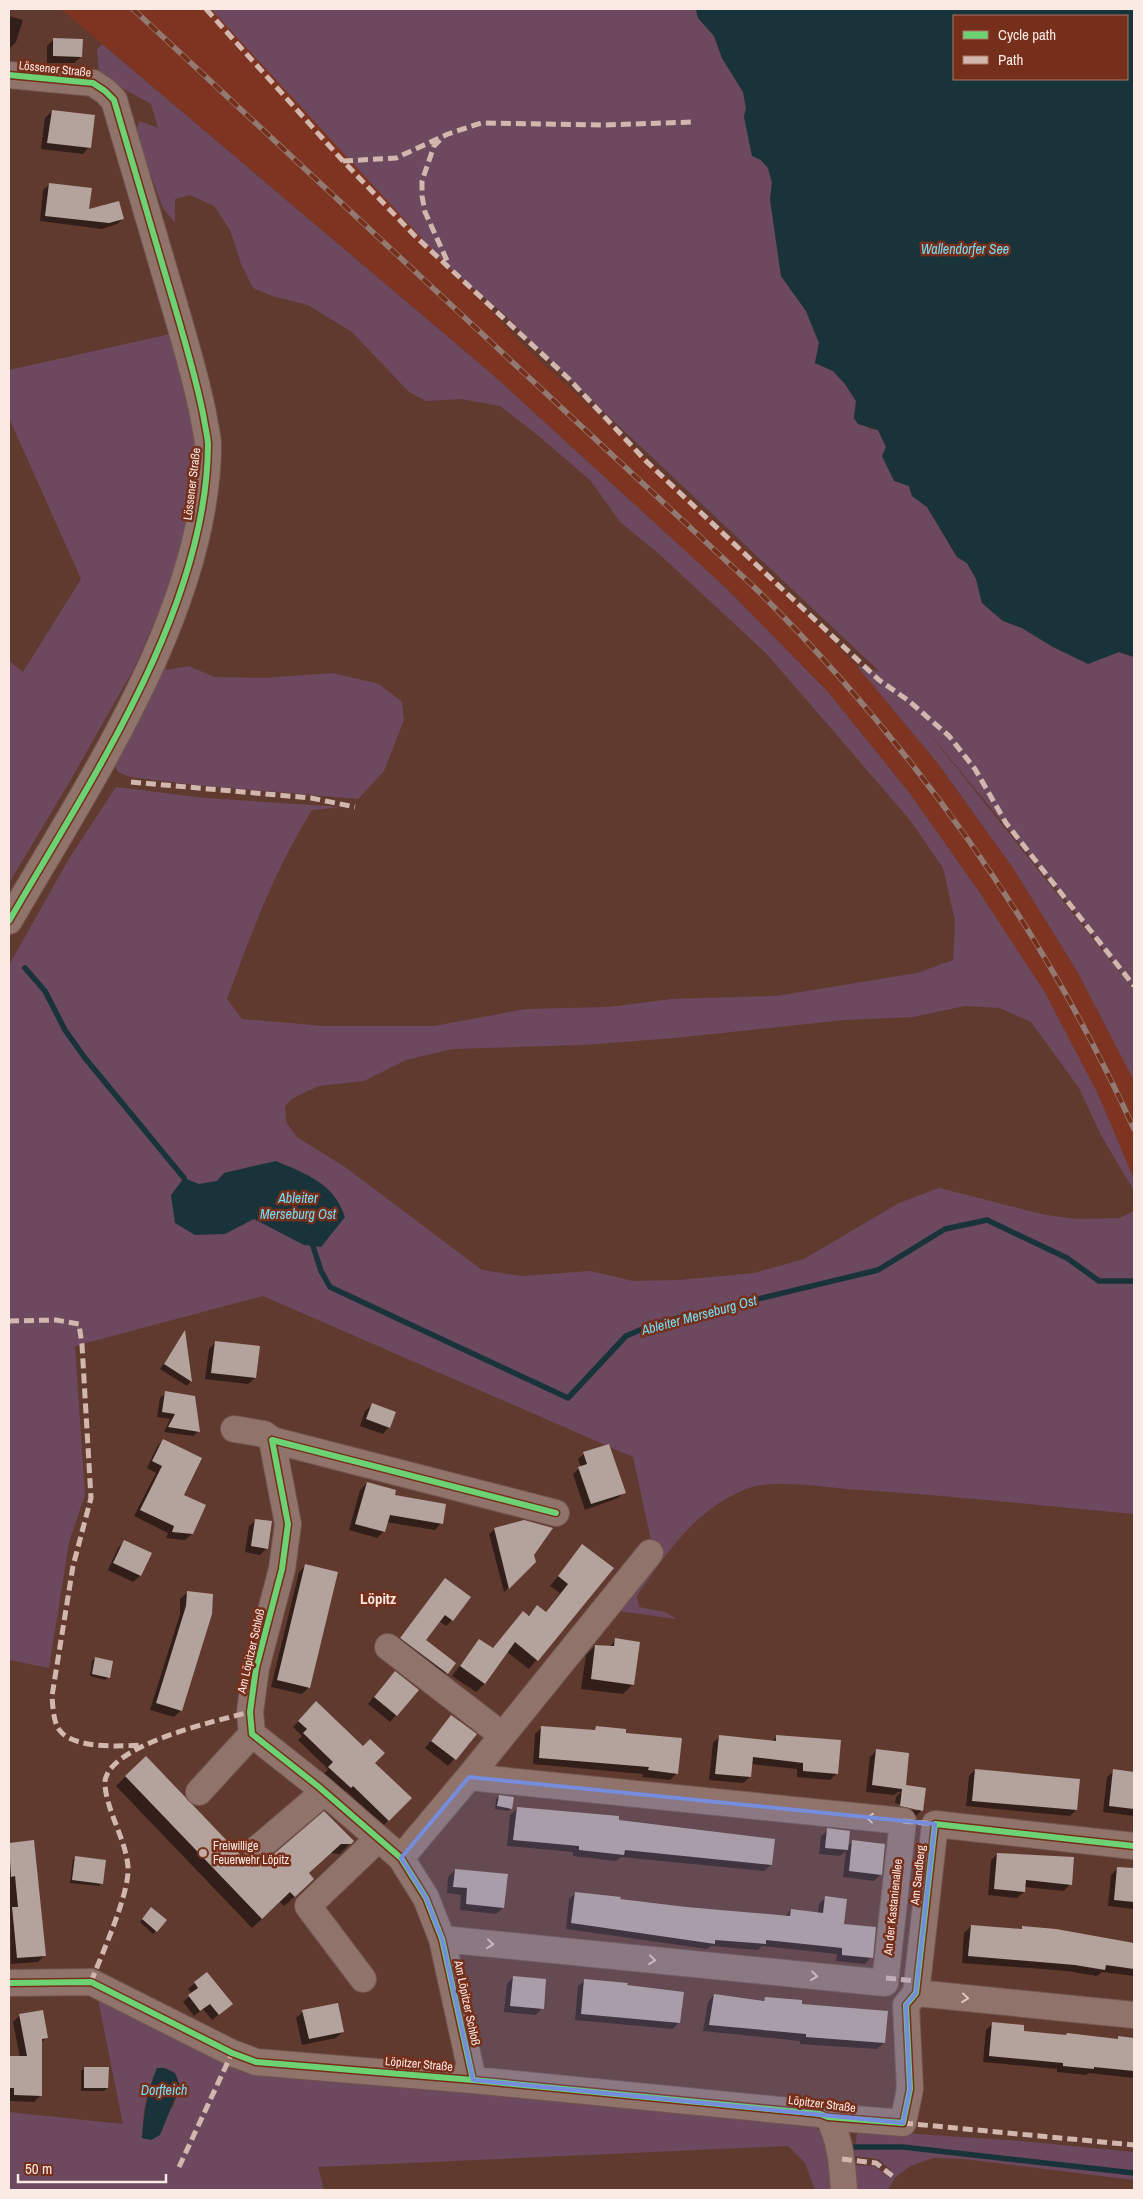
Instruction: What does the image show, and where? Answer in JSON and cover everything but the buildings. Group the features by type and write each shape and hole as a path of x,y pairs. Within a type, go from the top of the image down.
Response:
{"street":[{"name":"Lössener Straße","path":"9,75 93,83 114,100 201,400 208,443 204,496 196,539 178,602 141,686 96,770 9,921"},
{"path":"234,1429 264,1434 272,1440 556,1513"},
{"name":"Am Löpitzer Schloß","path":"272,1440 288,1524 282,1568 256,1668 250,1712 252,1734 401,1858 426,1898 442,1940 473,2080"},
{"path":"401,1858 650,1553"},
{"path":"388,1647 502,1735"},
{"path":"199,1792 252,1734"},
{"path":"469,1777 1134,1846"},
{"path":"258,1849 324,1792"},
{"name":"An der Kastanienallee","path":"886,1978 903,1821"},
{"name":"Am Sandberg","path":"903,2123 910,2090 906,2005 917,1987 935,1824"},
{"path":"363,1979 308,1906 378,1839"},
{"path":"442,1940 885,1983 886,1978 917,1987 1134,2015"},
{"name":"Löpitzer Straße","path":"9,1983 90,1982 232,2053 256,2062 473,2080 903,2123"},
{"name":"Löpitzer Straße","path":"828,2117 834,2127 840,2146 844,2190"}],"highlighted area":[{"path":"469,1777 935,1824 916,1993 906,2005 910,2089 903,2123 473,2080 442,1939 426,1898 401,1858"}],"shaded area":[{"path":"61,9 217,9 520,342 754,558 857,666 939,765 1013,868 1077,971 1134,1081 1134,1179 1097,1092 978,890 908,791 828,692 726,588 493,375"},
{"path":"211,9 696,9 698,18 714,36 722,58 743,92 746,108 744,117 761,160 768,168 772,183 770,199 781,276 806,311 819,343 815,363 833,371 845,384 856,401 854,418 870,429 878,430 886,447 882,456 893,474 909,486 912,496 927,507 957,557 967,563 976,579 982,603 1003,621 1022,628 1053,647 1105,656 1119,652 1134,657 1134,989 1060,892 920,722 1134,990 1134,1081 1077,971 1013,868 939,765 857,666 880,672 569,379 502,312 451,270"},
{"path":"102,44 493,375 726,588 828,692 908,791 978,890 1044,991 1097,1092 1134,1179 1134,1191 1101,1135 1079,1088 1031,1022 1000,1008 965,1006 913,1017 845,1020 675,1038 583,1045 452,1049 406,1060 364,1081 319,1086 293,1098 285,1106 286,1122 297,1137 345,1167 482,1270 522,1276 590,1271 633,1281 679,1280 754,1273 804,1259 899,1203 939,1188 1046,1215 1077,1219 1119,1218 1134,1211 1134,1514 798,1484 759,1485 730,1496 699,1519 672,1548 637,1596 639,1607 665,1612 677,1619 610,1610 654,1554 633,1457 263,1296 75,1346 85,1495 69,1542 49,1668 9,1660 9,965 70,857 116,787 205,798 342,807 312,810 286,855 255,926 227,999 242,1019 324,1026 434,1026 526,1009 609,1007 671,999 776,996 917,973 953,960 955,921 943,868 910,820 766,653 659,554 620,522 590,480 500,406 461,399 426,401 409,392 352,332 308,305 272,296 253,288 241,264 230,230 214,206 190,195 175,199 175,223 163,208 136,135 139,121 158,128 151,104 99,75 97,50"},
{"path":"175,333 198,434 192,507 171,585 133,670 9,883 9,661 23,672 81,579 9,418 9,370"},
{"path":"165,656 166,670 189,666 214,677 263,678 333,673 379,684 402,702 404,720 384,771 358,799 195,785 130,777 118,772 115,765"},
{"path":"95,1984 232,2053 828,2117 817,2129 825,2135 834,2190 815,2190 805,2163 788,2146 318,2167 324,2190 9,2190 9,2112 123,2124","holes":["175,2073 180,2086 173,2107 142,2138 144,2110 150,2085"]},
{"path":"871,2131 1021,2141 1134,2152 1134,2180 964,2159 933,2158 910,2166 895,2178 888,2190 854,2190 855,2165 874,2166 885,2174 891,2170 878,2159 854,2156 857,2133"}],"water":[{"name":"Wallendorfer See","path":"696,9 1134,9 1134,657 1119,652 1088,664 1053,647 1022,628 1003,621 982,603 976,579 967,563 957,557 927,507 912,496 909,486 894,481 882,456 886,447 878,430 858,424 854,418 856,401 845,384 833,371 815,363 819,343 806,311 781,276 770,199 772,183 768,168 761,160 752,156 744,117 746,108 743,92 722,58 714,36 698,18"},
{"name":"Ableiter Merseburg Ost","path":"276,1161 318,1181 334,1196 340,1205 345,1217 321,1247 304,1245 254,1219 225,1234 195,1235 175,1223 171,1195 184,1178 199,1184 217,1181 224,1173"},
{"name":"Dorfteich","path":"157,2068 165,2068 175,2073 180,2086 160,2135 151,2140 142,2138 146,2102"}],"waterway":[{"name":"Ableiter Merseburg Ost","path":"25,968 45,991 65,1030 85,1058 184,1178"},
{"name":"Ableiter Merseburg Ost","path":"313,1246 321,1271 330,1287 568,1398 626,1336 654,1324 878,1270 945,1229 987,1220 1067,1258 1099,1281 1134,1281"},
{"path":"853,2147 903,2147 1134,2173"}],"railway":[{"path":"133,9 752,585 810,645 866,708 918,773 968,840 1015,909 1058,980 1098,1054 1134,1129"}],"marked path":[{"path":"206,9 343,161 415,236 569,379 647,462 879,680 909,701 949,736 975,769 1006,823 1134,986"},
{"path":"343,161 396,158 448,134 481,123 603,125 693,122"},
{"path":"440,140 434,146 422,181 422,196 425,212 449,265"},
{"path":"131,782 311,798 355,807"},
{"path":"9,1321 56,1320 79,1324 82,1345 91,1498 73,1566 52,1696 55,1721 62,1733 79,1742 100,1745 142,1745"},
{"path":"91,1982 120,1908 128,1867 127,1857 107,1796 105,1786 109,1772 121,1759 141,1747 164,1737 250,1712"},
{"path":"903,1821 935,1824"},
{"path":"886,1978 917,1981"},
{"path":"179,2167 232,2053"},
{"path":"903,2123 1134,2145"},
{"path":"842,2159 876,2163 895,2178"}],"cycle path":[{"path":"9,75 93,83 114,100 193,370 202,407 208,445 202,507 188,569 166,631 138,693 107,753 9,921"},
{"path":"473,2080 442,1939 426,1898 401,1858 319,1787 252,1734 250,1712 256,1668 282,1569 288,1524 272,1440 556,1513"},
{"path":"9,1983 91,1982 232,2053 256,2062 473,2080 903,2123 910,2089 906,2005 916,1993 935,1824 1134,1846"}],"place":[{"name":"Freiwillige Feuerwehr Löpitz","path":"203,1853"}],"district":[{"name":"Löpitz","path":"378,1599"}]}
